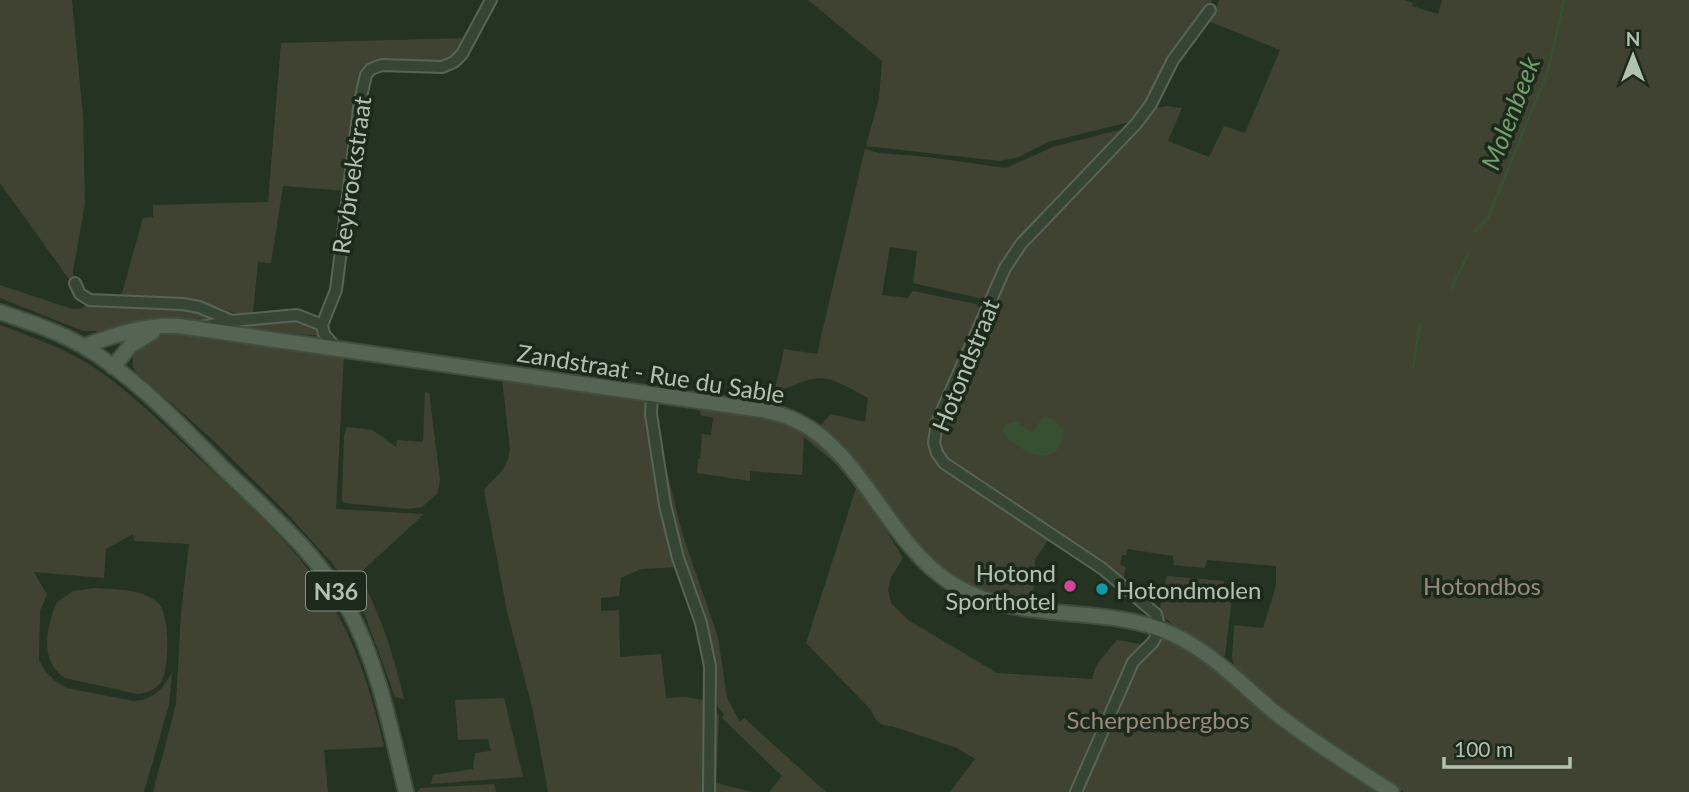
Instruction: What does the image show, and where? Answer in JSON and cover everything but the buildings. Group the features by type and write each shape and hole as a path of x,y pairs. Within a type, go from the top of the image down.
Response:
{"main road":[{"name":"N36","path":"0,312 52,330 84,346 134,383 304,548 347,608 364,643 385,704 406,792"},
{"name":"Zandstraat - Rue du Sable","path":"84,346 113,335 165,325 652,394 759,410 789,418 815,431 854,472 915,554 936,573 970,594 1001,604 1125,620 1193,646 1319,746 1392,792"},
{"name":"Zandstraat - Rue du Sable","path":"113,367 122,354 138,339 148,334 194,328"}],"street":[{"name":"Reybroekstraat","path":"322,326 336,290 360,102 366,75 371,69 382,65 442,67 454,62 462,54 491,0"},
{"name":"Hotondstraat","path":"1158,633 1156,614 1113,577 957,474 944,463 934,443 937,422 1005,268 1021,244 1136,124 1151,104 1173,60 1210,10"},
{"path":"75,284 79,293 90,300 183,304 199,307 232,321"},
{"path":"194,328 232,321 297,315 322,326 324,334 336,348"},
{"path":"652,394 651,414 665,505 678,558 701,623 710,666 709,792"},
{"path":"1076,792 1133,662 1158,633"}],"green space":[{"path":"0,0 72,0 83,116 85,204 73,271 74,286 0,183"},
{"path":"808,0 1212,0 1134,121 1048,142 1019,157 1000,161 866,146 879,98 882,61"},
{"name":"Hotondbos","path":"1219,0 1404,0 1413,3 1412,6 1438,14 1442,0 1689,0 1689,792 1404,792 1335,749 1295,719 1234,665 1234,625 1263,628 1276,586 1276,566 1207,560 1205,568 1174,565 1173,556 1128,549 1126,555 1122,555 1120,565 1126,567 1123,579 948,462 938,446 938,431 1010,268 1020,252 1153,109 1166,106 1182,108 1168,141 1209,157 1224,126 1245,133 1280,50 1206,20 1214,13"},
{"path":"469,38 461,52 448,62 373,64 347,191 283,186 271,263 258,262 253,313 238,314 201,302 121,297 143,218 153,217 153,205 268,202 281,43"},
{"path":"1130,127 1041,218 988,300 913,283 917,251 890,247 882,295 908,298 913,291 976,304 983,312 932,429 928,446 943,466 1049,538 1035,560 1033,604 996,596 961,582 921,551 855,464 821,425 831,414 865,422 868,398 822,378 803,382 774,394 784,349 817,354 865,149 1006,168 1053,147"},
{"path":"0,285 72,309 83,308 85,303 187,307 218,319 83,331 0,298"},
{"path":"298,318 318,327 321,336 236,328 237,324"},
{"path":"0,325 77,357 129,394 271,527 323,590 359,661 384,747 324,750 328,792 153,792 176,704 181,613 189,544 134,541 133,534 106,549 104,578 34,572 47,595 40,611 39,660 54,680 66,688 133,701 157,693 172,673 169,705 144,792 0,792"},
{"path":"168,334 189,334 344,355 336,509 424,514 359,574 386,635 404,699 395,697 365,615 332,563 282,508 213,440 135,371 133,353 150,338"},
{"path":"502,378 648,400 679,567 641,569 621,578 619,596 601,598 601,611 619,610 620,657 661,654 666,698 685,697 709,701 708,792 548,792 533,711 507,611 484,490 503,469 510,450"},
{"path":"425,392 429,393 440,479 438,493 422,507 408,509 344,503 344,436 347,427 372,430 396,447 397,440 423,442"},
{"name":"Scherpenbergbos","path":"701,407 770,418 814,441 832,457 863,495 903,558 891,577 888,590 891,603 908,620 997,673 1092,679 1097,664 1117,640 1146,645 1156,635 1185,647 1382,792 950,792 975,759 957,748 881,724 871,710 806,643 856,488 835,463 804,437 802,475 750,471 750,481 697,473 702,434 711,435 713,418 700,415"},
{"path":"662,467 666,468 682,533 718,637 727,698 740,722 744,718 826,792 769,792 782,776 722,718 724,714 713,693"},
{"path":"1167,576 1224,581 1224,595 1232,597 1225,656 1218,655 1178,629 1159,613"},
{"path":"95,588 144,595 152,598 162,609 167,630 166,665 161,682 148,692 138,694 65,678 51,663 48,632 57,602 73,591"},
{"path":"504,698 523,777 431,784 433,775 473,769 475,753 491,751 488,739 458,740 455,700"},
{"path":"712,710 719,716 716,783 753,792 711,792"},
{"path":"494,784 496,792 417,792 421,788"}],"shaded area":[{"path":"1044,416 1053,419 1063,429 1056,451 1048,455 1029,452 1010,441 1003,433 1005,424 1016,421 1032,432"}],"waterway":[{"name":"Molenbeek","path":"1474,232 1488,218 1548,71 1564,0"},
{"name":"Molenbeek","path":"1451,289 1468,254"},
{"name":"Molenbeek","path":"1413,368 1420,323"}],"place":[{"name":"Hotond Sporthotel","path":"1070,586"},
{"name":"Hotondmolen","path":"1102,589"}]}
